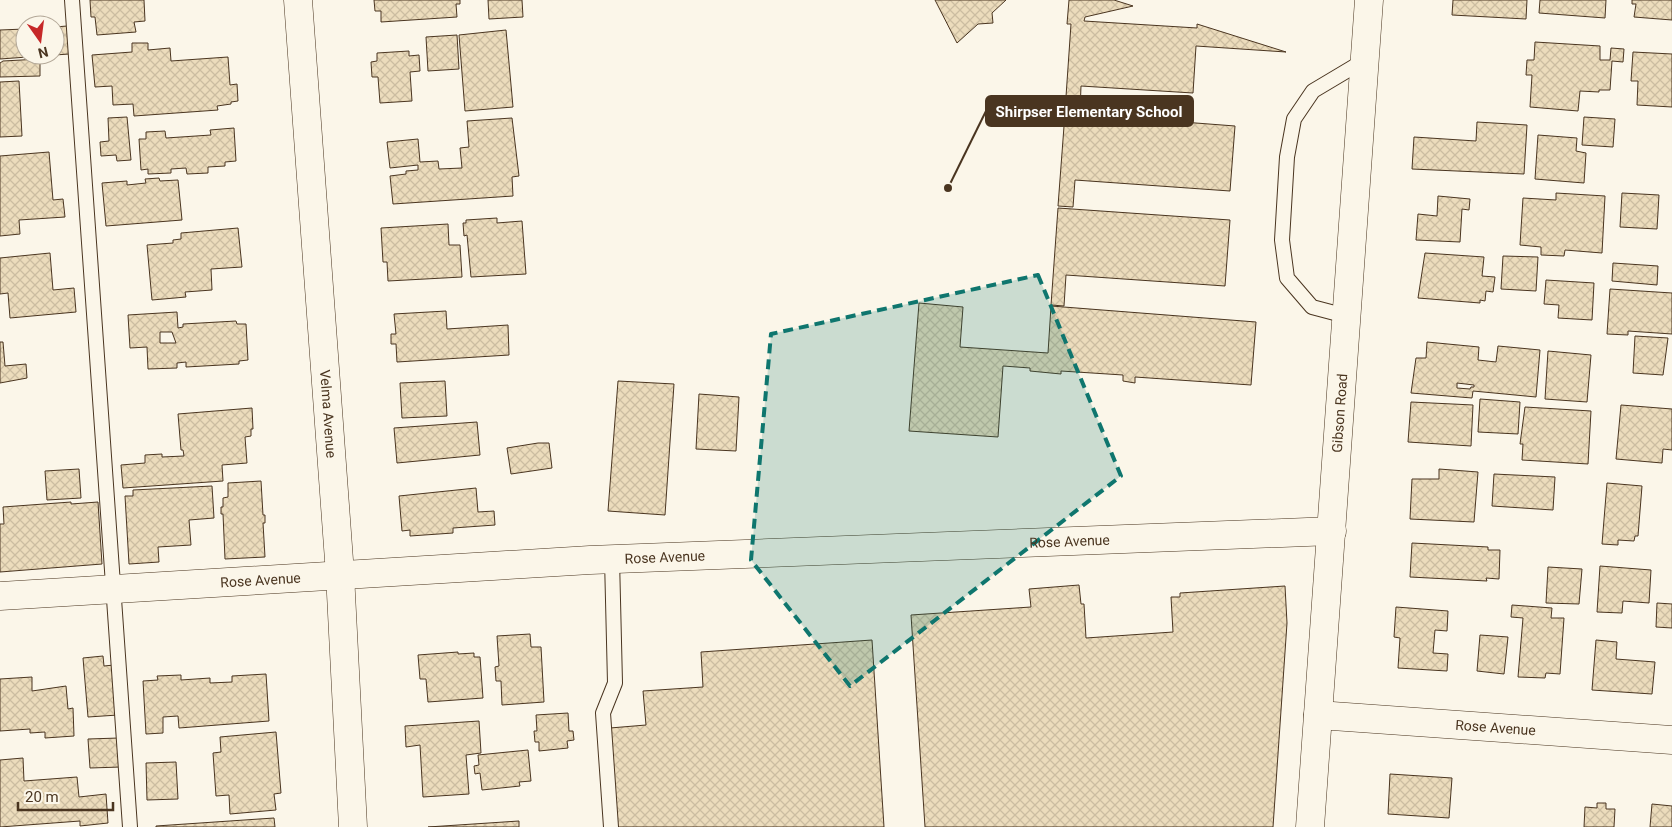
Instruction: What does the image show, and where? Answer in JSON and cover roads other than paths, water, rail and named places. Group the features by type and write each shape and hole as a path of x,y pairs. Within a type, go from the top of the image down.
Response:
{"street":[{"name":"Velma Avenue","path":"298,0 340,574 354,827"},
{"name":"Gibson Road","path":"1310,827 1369,0"},
{"name":"Rose Avenue","path":"0,596 612,559 1332,530"},
{"name":"Rose Avenue","path":"1318,716 1672,740"}],"lane":[{"path":"72,0 130,827"},
{"path":"1346,316 1312,307 1287,278 1282,240 1287,157 1294,120 1313,91 1365,60"},
{"path":"611,827 603,713 615,683 612,559"}],"place":[{"name":"Shirpser Elementary School","path":"948,188"}]}
